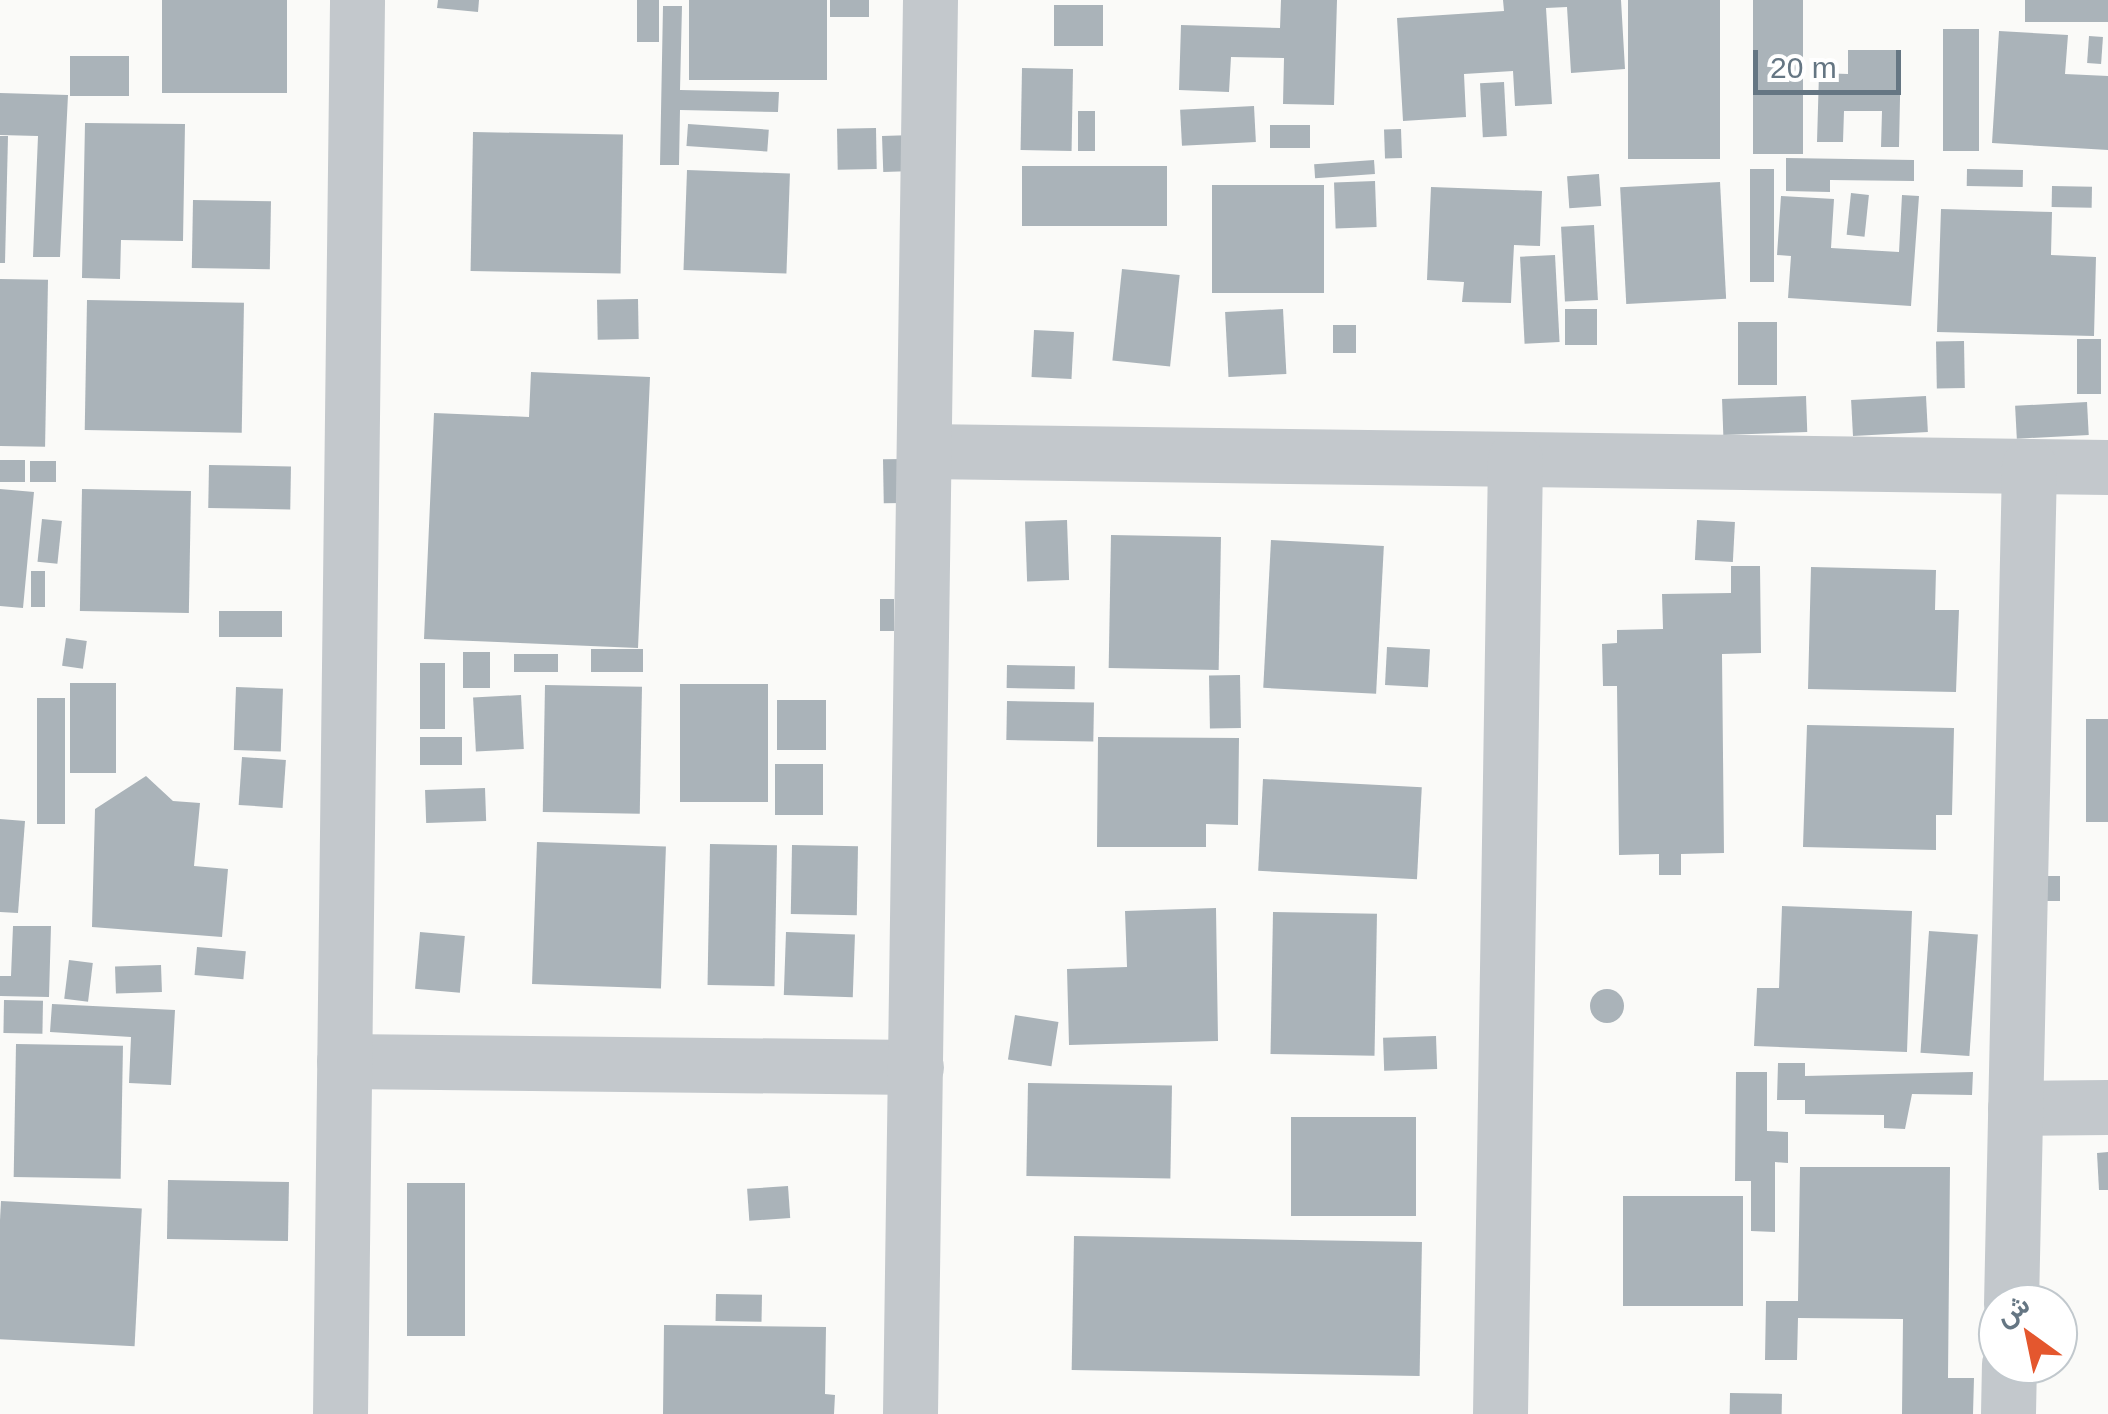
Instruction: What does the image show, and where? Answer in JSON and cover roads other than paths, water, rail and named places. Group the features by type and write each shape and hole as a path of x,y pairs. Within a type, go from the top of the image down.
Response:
{"street":[{"path":"340,1414 356,0"},
{"path":"910,1414 930,0"},
{"path":"924,451 2108,468"},
{"path":"1500,1414 1515,459"},
{"path":"2011,1284 2029,466"},
{"path":"344,1061 916,1067"},
{"path":"2015,1108 2108,1108"},
{"path":"2008,1414 2009,1384"}]}
